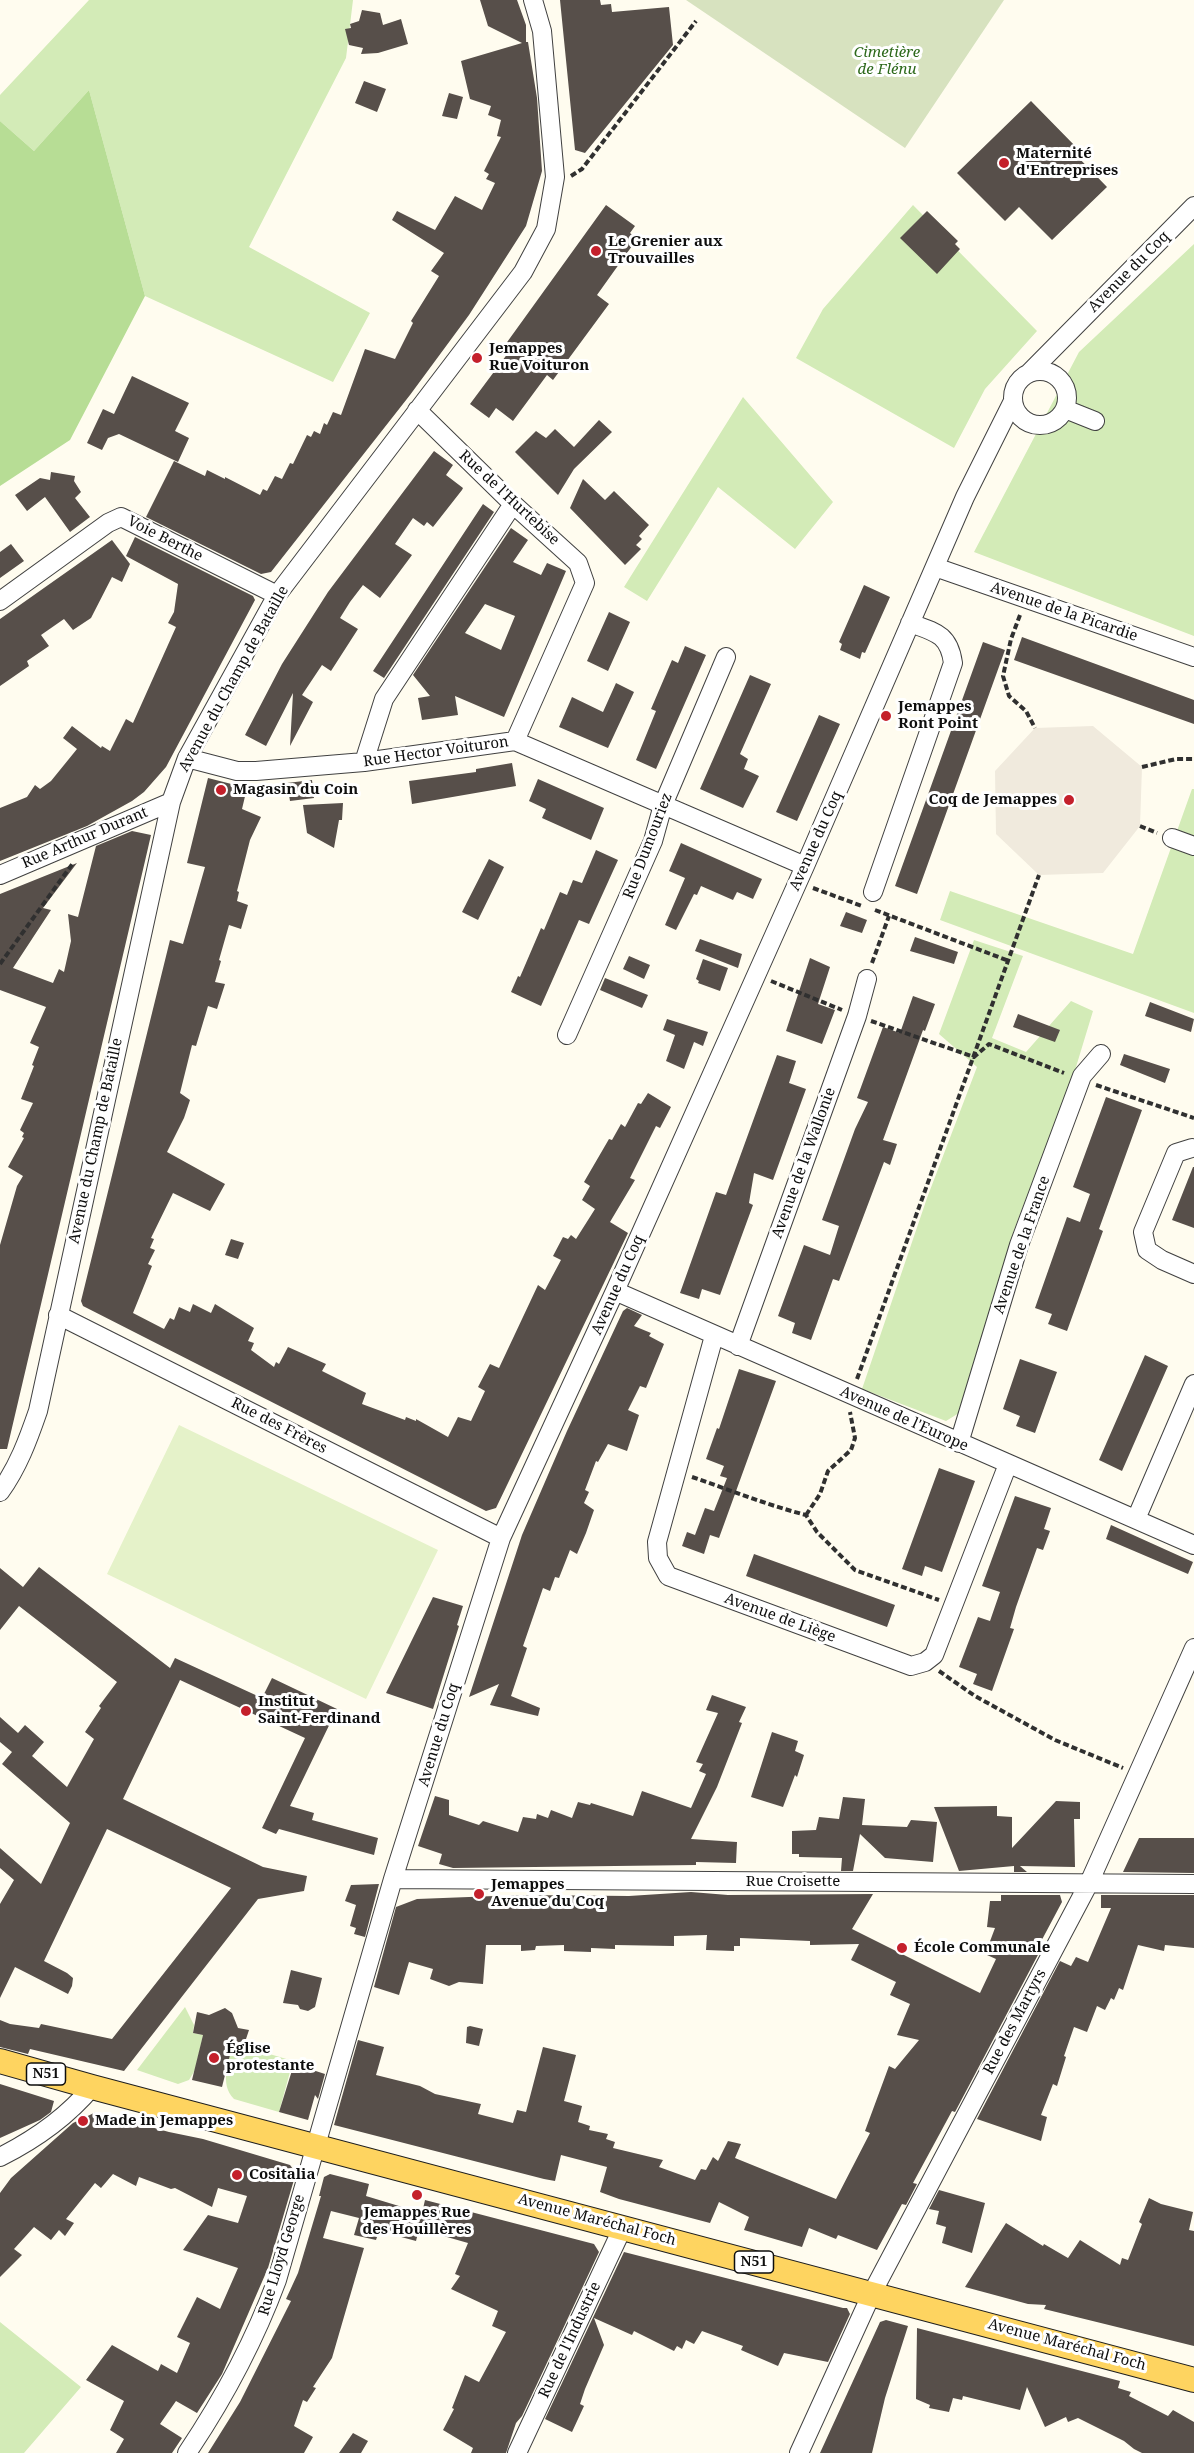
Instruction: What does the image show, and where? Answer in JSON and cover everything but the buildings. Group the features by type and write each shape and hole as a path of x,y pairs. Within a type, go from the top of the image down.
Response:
{"main road":[{"name":"Avenue Maréchal Foch","path":"0,2061 1194,2380"}],"street":[{"name":"Avenue du Champ de Bataille","path":"0,1492 28,1442 38,1411 171,802 188,758 277,595 523,272 546,228 555,177 542,32 533,0"},
{"name":"Avenue du Coq","path":"1029,373 1194,206"},
{"path":"988,447 1008,431 1053,422 1065,409 1067,400 1060,359 1064,338"},
{"path":"1037,425 1021,418 1012,403 1016,384 1029,373 1044,371 1058,378 1063,384"},
{"name":"Avenue du Coq","path":"314,2146 393,1879 501,1538 757,975 988,447 1012,403"},
{"path":"1065,409 1095,421"},
{"name":"Rue de l'Hurtebise","path":"417,410 513,504 578,563 585,583 515,741"},
{"path":"364,762 384,699 513,504"},
{"name":"Voie Berthe","path":"0,601 108,523 121,517 277,595"},
{"name":"Avenue de la Picardie","path":"934,567 1194,657"},
{"path":"873,892 952,663 951,648 938,634 910,623"},
{"name":"Rue Dumouriez","path":"567,1035 653,841 663,805 726,657"},
{"name":"Rue Hector Voituron","path":"188,758 237,771 256,771 364,762 515,741 663,805 801,874"},
{"name":"Rue Arthur Durant","path":"0,875 171,802"},
{"path":"1172,838 1194,846"},
{"name":"Avenue de la Wallonie","path":"738,1346 856,1016 867,979"},
{"name":"Avenue de la France","path":"959,1443 1019,1245 1081,1080 1101,1054"},
{"path":"1194,1147 1176,1153 1143,1232 1147,1250 1162,1260 1194,1274"},
{"name":"Avenue de l'Europe","path":"615,1291 1194,1545"},
{"name":"Rue des Frères","path":"58,1314 501,1538"},
{"name":"Avenue de Liège","path":"714,1336 657,1542 658,1558 668,1576 911,1666 925,1662"},
{"path":"1136,1519 1194,1384"},
{"path":"925,1662 934,1655 1008,1464"},
{"name":"Rue des Martyrs","path":"799,2453 872,2293 1089,1883 1194,1648"},
{"name":"Rue Croisette","path":"393,1879 1194,1884"},
{"path":"0,2158 34,2138 73,2110 92,2087"},
{"name":"Rue Lloyd George","path":"187,2453 220,2403 260,2325 277,2280 314,2146"},
{"name":"Rue de l'Industrie","path":"517,2453 623,2227"}],"path":[{"path":"555,177 569,177 582,169 696,21"},
{"path":"1026,599 1011,639 1003,676 1009,696 1026,711 1035,728"},
{"path":"1142,767 1176,759 1194,759"},
{"path":"0,964 70,870 86,837"},
{"path":"801,874 889,916 1009,962"},
{"path":"806,1515 820,1494 828,1471 851,1450 855,1438 849,1408 851,1396 1039,875"},
{"path":"867,979 889,916"},
{"path":"757,975 856,1016 974,1057"},
{"path":"974,1057 989,1044 1081,1080 1178,1110 1194,1118"},
{"path":"676,1472 748,1496 769,1506 806,1515 817,1532 855,1570 953,1605"},
{"path":"925,1662 975,1696 1055,1740 1138,1774"}],"green space":[{"path":"89,0 353,0 346,58 249,247 370,313 333,382 145,296 89,90 34,151 0,121 0,95"},
{"name":"Cimetière de Flénu","path":"686,0 1004,0 905,148"},
{"path":"89,90 145,296 70,440 0,486 0,121 34,151"},
{"path":"913,205 1037,331 985,389 954,448 796,358 823,309"},
{"path":"1194,244 1194,636 974,552 1079,352"},
{"path":"743,397 833,502 795,549 718,487 647,601 624,587"},
{"path":"1192,789 1194,789 1194,1013 940,920 950,891 1133,954"},
{"path":"974,940 1023,956 992,1038 1026,1052 1071,1001 1093,1011 1076,1067 1014,1230 959,1413 946,1421 862,1389 927,1198 977,1067 939,1034"},
{"path":"179,1425 438,1550 366,1699 107,1574"},
{"path":"185,2007 194,2025 193,2033 203,2035 195,2070 189,2080 178,2084 137,2070"},
{"path":"233,2043 293,2061 279,2112 234,2099 229,2093 226,2072"},
{"path":"0,2322 81,2387 24,2453 0,2453"}],"shaded area":[{"path":"1093,726 1142,767 1140,826 1103,873 1039,875 996,834 995,771 1035,728"}],"place":[{"name":"Maternité d'Entreprises","path":"1004,163"},
{"name":"Le Grenier aux Trouvailles","path":"596,251"},
{"name":"Jemappes Rue Voituron","path":"477,358"},
{"name":"Jemappes Ront Point","path":"886,716"},
{"name":"Magasin du Coin","path":"221,790"},
{"name":"Coq de Jemappes","path":"1069,800"},
{"name":"Institut Saint-Ferdinand","path":"246,1711"},
{"name":"Jemappes Avenue du Coq","path":"479,1894"},
{"name":"École Communale","path":"902,1948"},
{"name":"Église protestante","path":"214,2058"},
{"name":"Made in Jemappes","path":"83,2121"},
{"name":"Cositalia","path":"237,2175"},
{"name":"Jemappes Rue des Houillères","path":"417,2195"}]}
